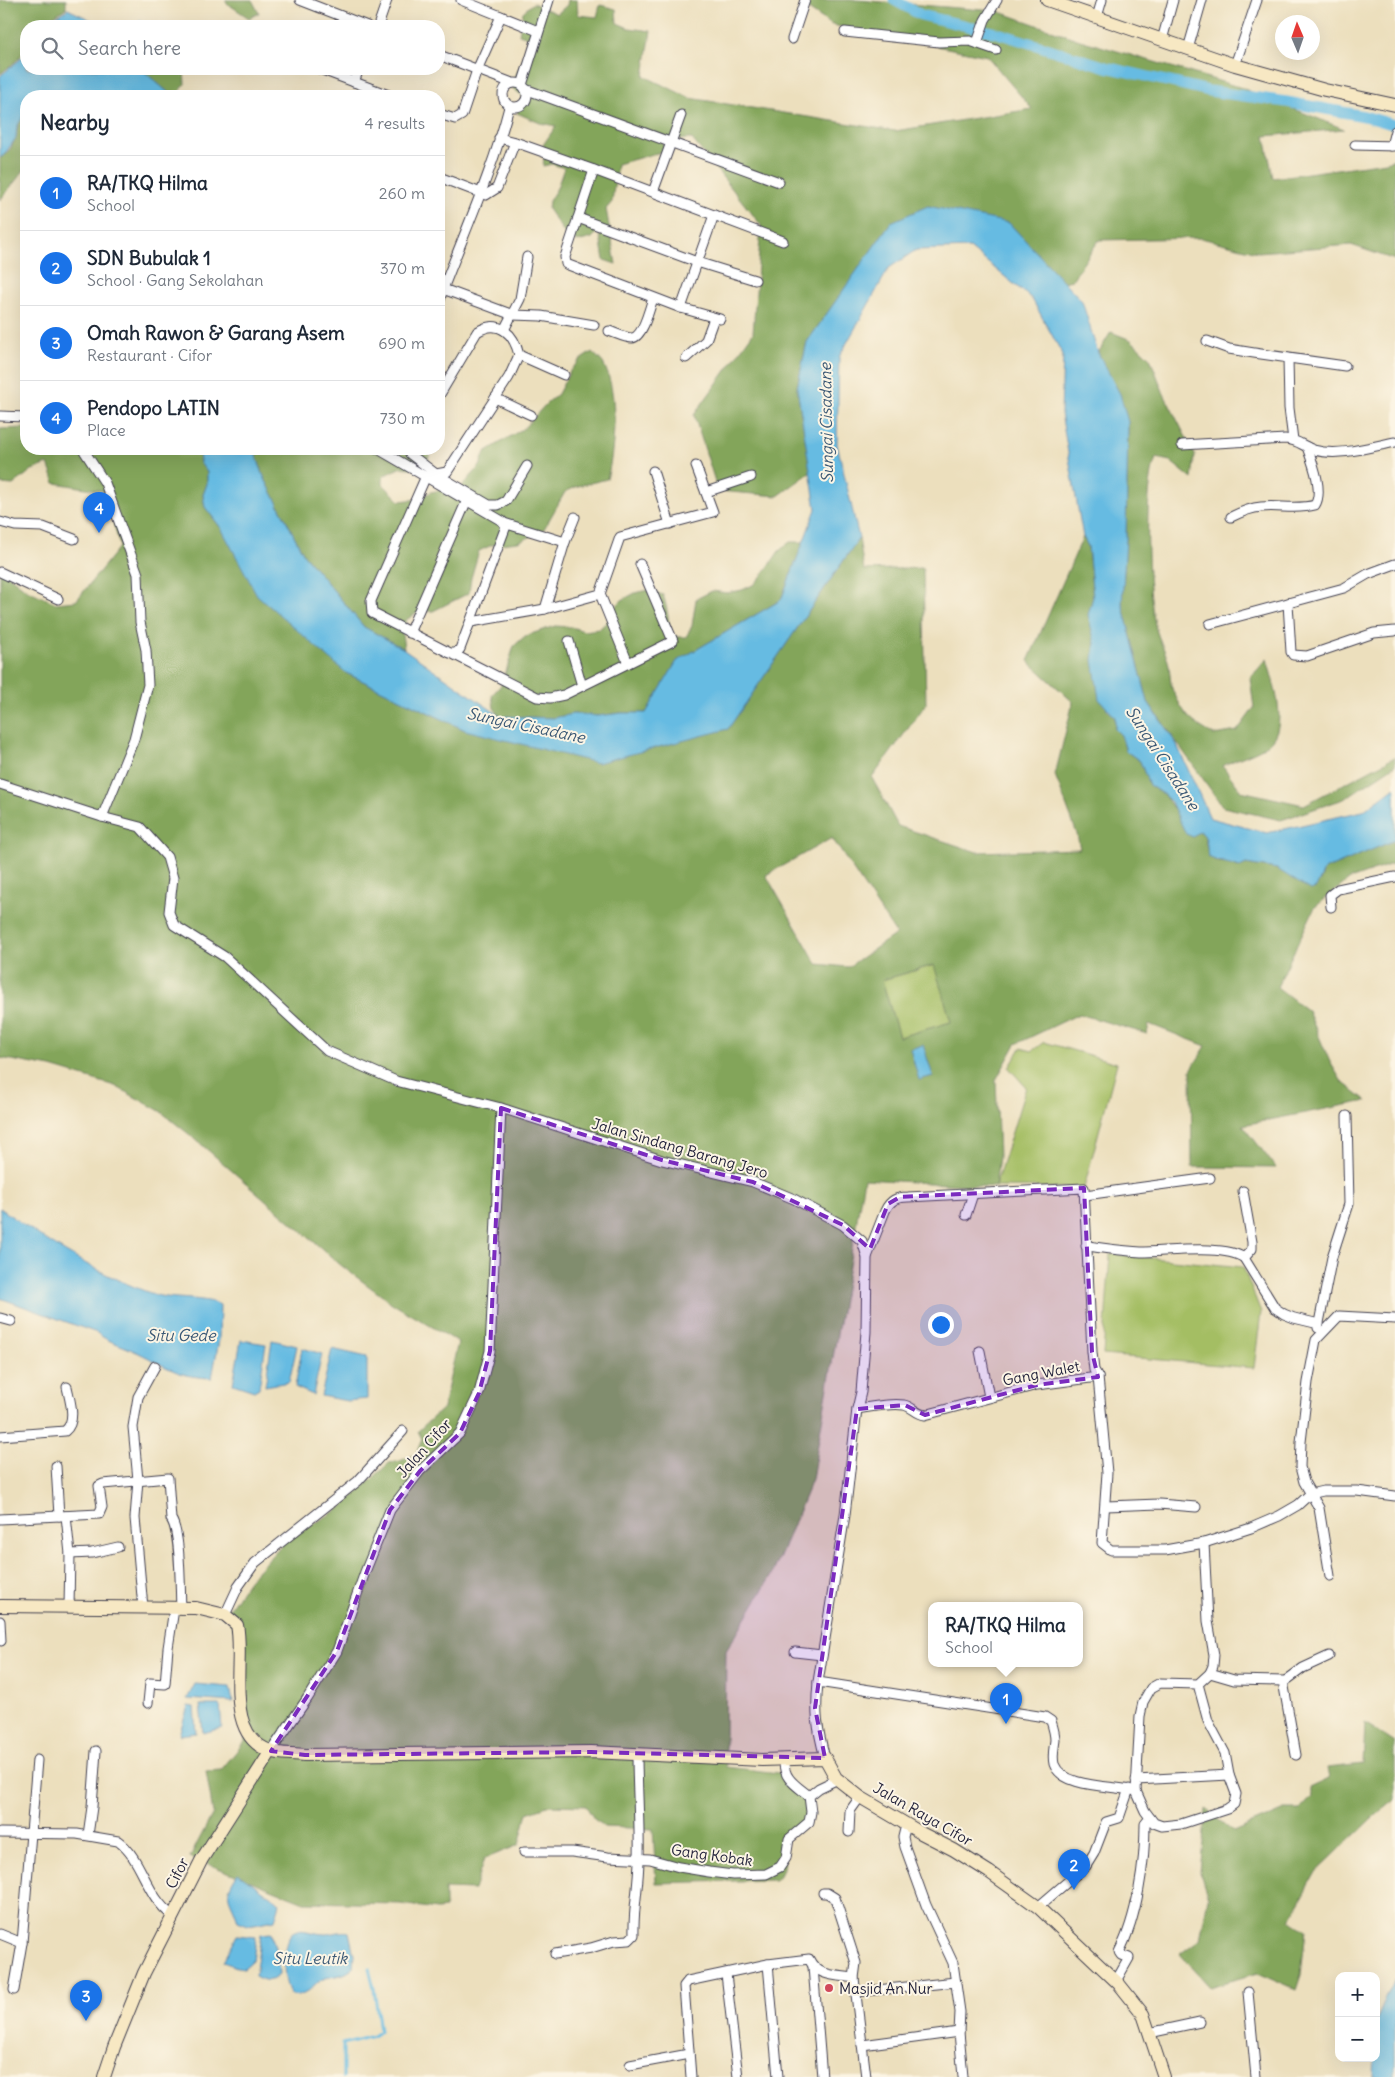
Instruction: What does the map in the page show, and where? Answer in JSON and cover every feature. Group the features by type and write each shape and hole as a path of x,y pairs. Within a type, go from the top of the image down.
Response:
{"street":[{"path":"300,0 352,20"},
{"path":"380,20 387,0"},
{"path":"462,0 538,31"},
{"path":"512,83 505,87 502,92 504,102 508,107 516,108 525,103 527,93 524,87 538,31 549,0"},
{"path":"792,39 805,0"},
{"path":"978,40 985,20 997,0"},
{"path":"1047,0 1235,65 1325,90 1395,105"},
{"path":"1098,17 1102,0"},
{"path":"1162,40 1173,0"},
{"path":"1188,49 1202,0"},
{"path":"1235,65 1257,0"},
{"path":"445,116 456,119 462,115 477,70 501,16"},
{"path":"845,32 939,42 978,40 996,50"},
{"path":"445,57 779,182"},
{"path":"336,75 375,90"},
{"path":"354,82 357,75"},
{"path":"445,284 480,193 508,107"},
{"path":"653,192 680,115"},
{"path":"1355,145 1393,146 1394,133"},
{"path":"499,138 594,170 783,240"},
{"path":"445,179 486,195 497,188 515,142"},
{"path":"594,170 565,257 566,264 653,298 717,319 706,340 686,358"},
{"path":"681,308 714,215"},
{"path":"578,218 697,262 755,280"},
{"path":"504,330 520,299 527,257"},
{"path":"445,290 513,315 541,316 594,325"},
{"path":"609,331 631,338 637,336 643,326 653,298"},
{"path":"436,474 447,472 509,378 519,355 512,336 504,330 483,328 477,332 445,386"},
{"path":"1207,341 1228,349 1345,366"},
{"path":"519,355 564,375"},
{"path":"1288,358 1289,408 1293,440"},
{"path":"495,398 532,415"},
{"path":"0,416 20,416"},
{"path":"1182,445 1293,440 1314,450 1338,452 1395,442"},
{"path":"1231,517 1248,509 1263,507 1303,508 1315,505 1319,500 1318,490 1314,466 1307,446"},
{"path":"87,455 104,483 138,574 140,622 146,650 148,686 136,730 102,817"},
{"path":"389,455 504,523 565,542"},
{"path":"411,455 436,474 488,505 498,505 506,501 527,466"},
{"path":"628,663 600,594 620,537 713,512 696,466"},
{"path":"653,471 670,524"},
{"path":"426,476 371,602 372,613 537,697 550,698 561,696 673,640 640,564"},
{"path":"706,492 751,476"},
{"path":"409,633 467,500"},
{"path":"545,609 565,542 575,517"},
{"path":"0,522 15,526 43,527 74,539"},
{"path":"453,654 460,649 471,622 505,532 504,523"},
{"path":"1210,624 1344,588 1368,574 1395,564"},
{"path":"0,572 58,599"},
{"path":"471,622 545,609 600,594"},
{"path":"1288,603 1291,652 1293,655 1315,654 1374,634 1395,631"},
{"path":"568,641 582,686"},
{"name":"Jalan Sindang Barang Jero","path":"0,784 102,817 140,827 167,857 173,878 169,912 174,925 225,957 327,1052 396,1082 502,1108 662,1160 753,1182 794,1199 843,1225 862,1241 866,1253"},
{"path":"1331,907 1330,895 1338,889 1395,877"},
{"name":"Jalan Cifor","path":"307,1699 337,1651 365,1572 390,1510 420,1471 460,1433 479,1393 490,1351 502,1108"},
{"path":"1330,1576 1319,1508 1304,1482 1300,1468 1301,1442 1308,1382 1332,1257 1349,1204 1348,1116"},
{"path":"1085,1195 1210,1178"},
{"path":"866,1253 888,1204 900,1197 1084,1188 1092,1352 1094,1370 1098,1377 1107,1473 1102,1543 1111,1550 1165,1550 1204,1543 1251,1528 1279,1516 1310,1494 1323,1491 1357,1491 1395,1496"},
{"path":"1243,1191 1252,1242 1252,1249 1244,1258"},
{"path":"966,1215 973,1194"},
{"path":"1086,1246 1138,1252 1223,1250 1237,1253 1244,1258 1275,1308 1294,1318 1319,1324"},
{"name":"Jalan Raya Cifor","path":"866,1253 866,1332 861,1392 857,1409 845,1515 818,1682 815,1719 825,1758 838,1779 860,1797 906,1825 954,1850 1038,1907 1132,1998 1143,2014 1164,2077"},
{"path":"1316,1340 1339,1316 1395,1319"},
{"path":"0,1318 11,1321"},
{"path":"980,1351 989,1397"},
{"path":"143,1608 135,1518 138,1480 133,1427 138,1397 155,1366"},
{"name":"Gang Walet","path":"857,1409 891,1405 905,1406 916,1413 925,1415 1037,1385 1098,1377"},
{"path":"0,1436 65,1432 70,1426 72,1419 68,1387"},
{"path":"225,1615 238,1587 255,1563 358,1480 403,1430"},
{"path":"56,1466 62,1516 70,1554 69,1606"},
{"path":"0,1519 99,1514 102,1507 100,1486 103,1484 168,1478 171,1519 174,1524 177,1548 177,1609 168,1648 165,1684 150,1683 148,1703"},
{"path":"1106,1506 1159,1504 1196,1506"},
{"path":"1038,1907 1086,1866 1094,1853 1106,1822 1119,1818 1136,1780 1140,1716 1143,1702 1150,1688 1160,1683 1198,1684 1210,1673 1214,1666 1208,1621 1204,1543"},
{"path":"70,1554 92,1553 118,1547"},
{"path":"0,1606 196,1608 225,1615 237,1625 240,1635 238,1690 240,1710 246,1728 256,1742 271,1751 305,1754 582,1752 784,1760 825,1758"},
{"path":"0,1621 1,1641"},
{"path":"795,1652 822,1655"},
{"path":"1284,1682 1303,1668 1328,1656"},
{"path":"1210,1673 1234,1680 1281,1680 1284,1682"},
{"path":"818,1682 1045,1717 1051,1721 1053,1728 1054,1762 1058,1771 1070,1779 1083,1783 1132,1790"},
{"path":"1284,1682 1296,1755"},
{"path":"1132,1790 1150,1818 1162,1826 1181,1824 1226,1809 1234,1804 1236,1794 1229,1774 1225,1753 1208,1720 1198,1684"},
{"name":"Cifor","path":"104,2077 144,1973 202,1859 271,1751 307,1699"},
{"path":"88,1835 96,1752"},
{"path":"555,1954 633,1938 633,1909 637,1897 639,1858 638,1754"},
{"path":"14,1990 22,1943 37,1760"},
{"path":"784,1760 788,1779 809,1796 819,1788 838,1779"},
{"path":"1136,1780 1229,1774"},
{"name":"Gang Kobak","path":"524,1852 572,1852 608,1857 650,1859 679,1867 733,1875 771,1873 786,1858 790,1839 809,1822 811,1812 809,1796"},
{"path":"848,1832 850,1811 860,1797"},
{"path":"1116,1981 1129,1958 1121,1955 1119,1952 1125,1941 1141,1879 1145,1824 1150,1818"},
{"path":"906,1825 903,1837 904,1847 926,1904 951,1956 960,2012 959,2032 963,2077"},
{"path":"0,1833 88,1835 114,1839 123,1844 151,1893 162,1908 173,1916"},
{"path":"822,1892 827,1892 835,1898 856,1963 854,1978 866,2077"},
{"path":"0,1934 22,1943"},
{"path":"691,2077 685,1983 688,1981 768,1964 809,1959 818,1972 854,1978"},
{"path":"768,1964 778,2077"},
{"path":"813,1967 822,2077"},
{"path":"726,1974 738,2077"},
{"path":"857,1992 956,1982"},
{"path":"1248,1992 1256,2077"},
{"path":"1149,2033 1200,2022"},
{"path":"862,2045 959,2032"},
{"path":"630,2065 689,2054"}],"highlighted area":[{"path":"501,1108 662,1160 753,1182 843,1225 870,1249 888,1204 900,1197 1084,1188 1092,1352 1098,1377 1037,1385 925,1415 905,1405 857,1409 815,1708 825,1758 591,1752 305,1755 271,1751 337,1651 390,1510 420,1471 460,1433 479,1393 490,1351"}],"green space":[{"path":"0,0 66,0 66,8 48,20 20,20 20,57 0,74"},
{"path":"225,0 252,0 259,13 249,18"},
{"path":"568,0 577,0 578,15 597,17 600,5 616,9 617,23 629,28 651,31 644,76 690,98 895,131 1032,109 987,56 832,25 795,0 857,0 997,11 1080,40 1239,87 1344,129 1265,136 1273,178 1386,162 1395,159 1395,260 1351,245 1258,252 1201,238 1099,240 1072,280 1063,282 1009,223 891,223 807,342 797,388 811,472 778,496 718,491 694,415 753,333 761,225 692,139 662,140 665,151 617,164 612,202 606,209 616,264 604,260 599,231 592,238 577,242 565,234 548,209 549,201 557,188 564,168 552,164 543,166 545,150 543,145 556,126 540,123 517,113 523,96 511,87 524,57 528,37 519,34 523,12 533,3 557,14 567,5"},
{"path":"148,75 184,75 185,84 181,90 166,90"},
{"path":"20,120 20,175 0,200 0,158 11,147"},
{"path":"1111,332 1131,340 1150,358 1164,394 1195,455 1192,479 1170,461 1156,458 1149,493 1150,592 1157,633 1168,661 1173,691 1187,715 1206,731 1214,735 1237,731 1254,708 1250,678 1267,659 1278,704 1279,716 1275,736 1264,747 1223,766 1241,791 1304,805 1395,757 1395,765 1344,799 1281,820 1223,807 1148,702 1122,603 1126,537 1128,422 1098,353"},
{"path":"592,352 603,363 608,375 614,420 612,452 607,479 578,486 565,492 544,529 530,537 518,542 492,545 479,551 471,578 469,593 433,611 420,611 406,620 402,633 404,649 364,627 304,555 264,477 256,455 430,455 426,466 414,469 401,467 383,476 383,484 400,501 418,499 431,492 445,489 460,489 480,466 485,452 524,428 558,394 570,371 580,360"},
{"path":"20,428 20,455 199,455 200,463 207,472 207,484 203,495 205,507 346,673 465,730 728,729 859,538 864,570 923,568 926,704 872,778 898,826 977,852 1080,849 1077,834 1055,775 1073,702 1028,661 1083,537 1088,546 1093,597 1094,649 1107,710 1115,717 1115,729 1121,735 1126,751 1140,761 1149,785 1164,795 1195,834 1199,830 1204,834 1208,850 1217,862 1226,862 1239,867 1246,864 1277,869 1293,878 1320,881 1324,870 1393,840 1395,863 1350,879 1315,907 1277,987 1308,1011 1330,1062 1342,1082 1367,1101 1243,1125 1276,1168 1192,1167 1191,1070 1206,1046 1149,1024 1147,1034 1079,1014 1016,1044 996,1080 999,1157 995,1187 864,1179 812,1479 773,1573 726,1651 726,1767 779,1773 808,1802 809,1813 802,1826 788,1832 778,1843 784,1863 782,1870 775,1880 656,1883 653,1829 604,1827 594,1819 586,1806 550,1805 527,1813 519,1845 484,1859 474,1890 445,1889 445,1908 437,1909 400,1904 304,1902 190,1857 213,1813 206,1771 221,1770 245,1741 242,1651 227,1612 249,1580 286,1540 341,1508 389,1463 400,1461 416,1454 422,1439 418,1431 443,1408 458,1342 393,1304 343,1267 160,1111 115,1086 51,1067 0,1058 0,569 27,590 56,603 76,601 120,546 104,491 55,483 48,464 32,470 13,485 0,484 0,429","holes":["832,838 896,934 848,967 817,964 766,875","934,965 951,1022 899,1037 882,980"]},
{"path":"790,542 804,542 781,600 677,661 646,713 621,713 598,716 573,714 553,718 500,716 494,708 492,695 502,684 514,646 525,636 555,626 571,627 584,631 599,629 609,620 612,610 622,600 635,593 649,590 663,595 672,637 686,637 692,626 696,599 712,591 727,593 742,590 755,584 779,551"},
{"path":"935,965 951,1022 899,1037 882,980"},
{"path":"1044,1042 1117,1063 1084,1188 995,1187 1026,1087 1009,1068 1021,1048 1032,1051"},
{"path":"1110,1254 1243,1267 1261,1312 1254,1368 1103,1355"},
{"path":"1365,1723 1395,1743 1395,1799 1372,1818 1317,1871 1290,1920 1306,1930 1301,1975 1296,1990 1257,1973 1210,1987 1180,1954 1200,1939 1208,1898 1200,1872 1206,1809 1233,1832 1285,1810 1300,1810 1312,1797 1310,1788 1329,1779 1327,1768 1363,1764"}],"water":[{"path":"68,9 90,20 51,20"},
{"path":"20,59 20,75 148,75 166,90 20,90 20,122 17,127 16,138 0,158 0,76"},
{"name":"Sungai Cisadane","path":"928,206 1009,223 1082,301 1098,353 1120,394 1128,422 1126,539 1122,603 1148,702 1176,743 1210,818 1267,833 1363,811 1395,787 1395,840 1324,870 1316,888 1310,890 1277,869 1246,864 1240,867 1208,857 1206,842 1202,833 1199,831 1193,837 1186,834 1171,802 1149,785 1140,761 1126,751 1121,735 1115,729 1115,717 1099,699 1093,660 1095,643 1088,615 1093,597 1088,546 1083,537 1061,413 1063,355 1032,299 970,248 916,250 889,268 839,357 837,444 859,538 728,729 597,763 465,730 346,673 257,595 221,528 205,507 203,495 207,484 207,472 200,463 199,455 256,455 264,477 304,555 364,627 404,649 500,716 553,718 573,714 598,716 621,713 646,713 677,661 781,600 816,509 797,388 807,342 891,222"},
{"path":"923,1045 933,1076 919,1080 910,1049"},
{"name":"Situ Gede","path":"0,1208 75,1258 135,1287 156,1295 214,1302 220,1305 219,1340 212,1378 188,1375 170,1369 97,1333 0,1298"},
{"path":"241,1340 266,1344 259,1388 254,1391 233,1384"},
{"path":"272,1340 297,1346 289,1382 265,1386"},
{"path":"302,1348 322,1354 313,1395 295,1387"},
{"path":"332,1349 367,1357 367,1399 347,1401 321,1396"},
{"path":"195,1684 230,1687 233,1702 187,1699"},
{"path":"200,1705 220,1705 222,1728 203,1733"},
{"path":"188,1706 194,1707 196,1733 179,1735"},
{"path":"238,1873 280,1903 275,1920 248,1925 238,1921 229,1893"},
{"name":"Situ Leutik","path":"298,1930 325,1934 349,1932 354,1955 353,1968 350,1971 319,1981 306,1993 292,1995 286,1984 284,1958 289,1937 292,1932"},
{"path":"271,1933 278,1959 279,1975 267,1980 255,1976 261,1934"},
{"path":"237,1935 256,1937 253,1960 244,1968 223,1962"},
{"path":"1395,1978 1395,2077 1374,2077 1375,2062 1380,2062 1380,2012"}],"waterway":[{"path":"894,0 921,15 1001,34 1106,67 1209,91 1287,102 1364,116 1395,125"},
{"path":"343,2077 343,2044 373,2036 380,2031 369,1968"}],"place":[{"name":"Pendopo LATIN","path":"99,533"},
{"name":"RA/TKQ Hilma","path":"1006,1724"},
{"name":"SDN Bubulak 1","path":"1074,1890"},
{"name":"Masjid An Nur","path":"829,1988"},
{"name":"Omah Rawon & Garang Asem","path":"86,2021"}]}
